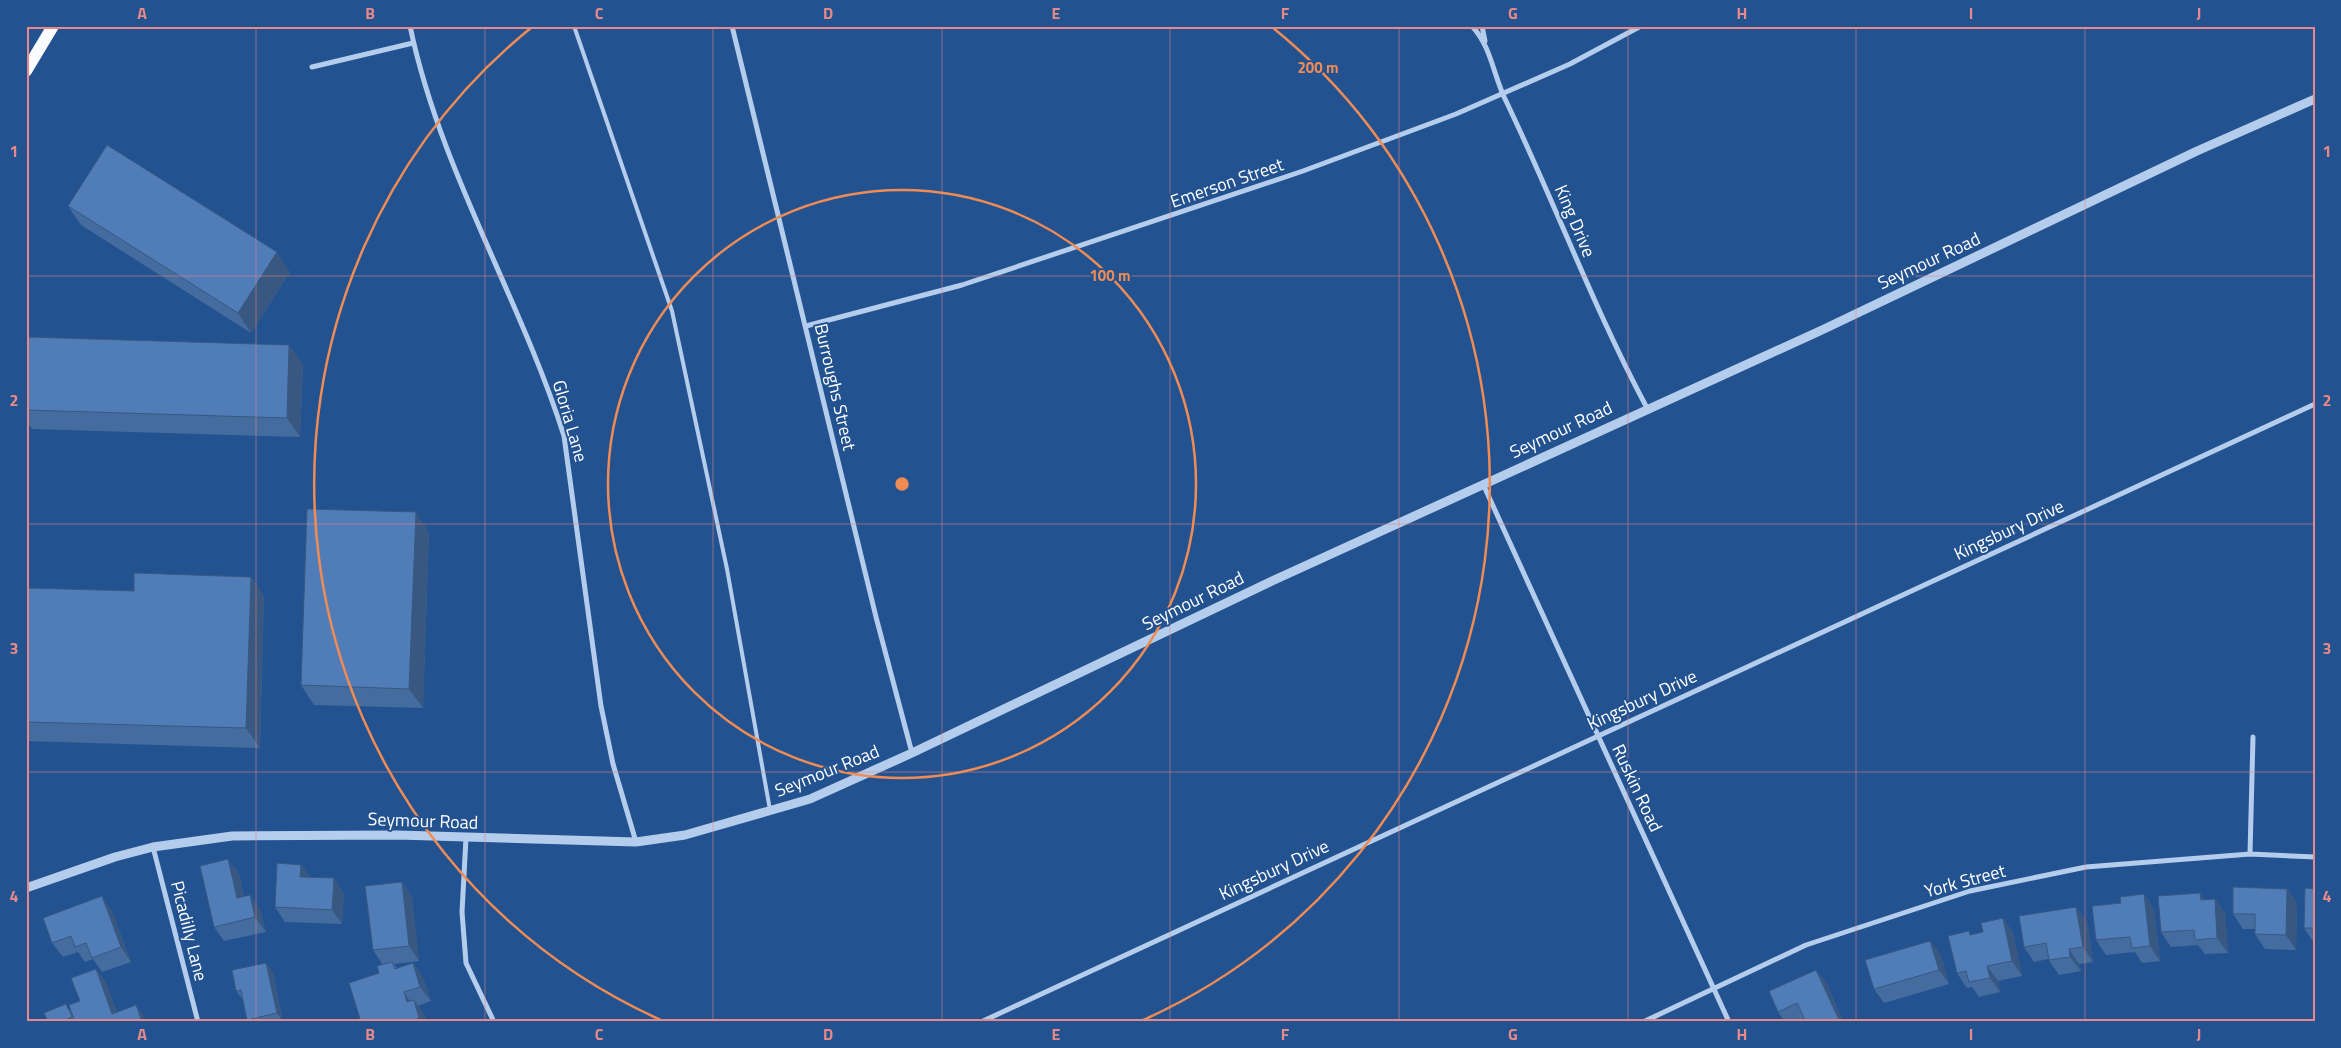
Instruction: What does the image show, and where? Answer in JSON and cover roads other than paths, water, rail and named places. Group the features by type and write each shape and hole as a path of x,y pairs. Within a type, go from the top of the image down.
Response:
{"main road":[{"path":"26,72 53,26"}],"street":[{"name":"Gloria Lane","path":"410,26 413,43 445,144 531,344 564,436 600,706 613,764 636,842"},
{"name":"Burroughs Street","path":"732,26 876,618 912,753"},
{"name":"King Drive","path":"1472,26 1485,42"},
{"name":"King Drive","path":"1482,26 1485,42 1502,94 1544,183 1589,291 1648,408"},
{"name":"Emerson Street","path":"806,326 962,285 1203,206 1456,114 1570,64 1641,26"},
{"path":"312,67 413,43"},
{"name":"Seymour Road","path":"26,888 115,857 153,848 232,836 271,834 397,835 636,842 685,835 770,812 810,798 912,753 1482,484 1822,330 2197,151 2315,98"},
{"name":"Kingsbury Drive","path":"981,1022 2315,404"},
{"name":"Ruskin Road","path":"1482,484 1729,1022"},
{"path":"2250,854 2253,737"},
{"path":"466,838 462,912 466,963 494,1022"},
{"name":"Picadilly Lane","path":"153,848 198,1022"},
{"name":"York Street","path":"1643,1022 1806,945 1970,891 2086,867 2250,854 2315,857"}],"lane":[{"path":"574,26 672,312 727,569 770,812"}]}
